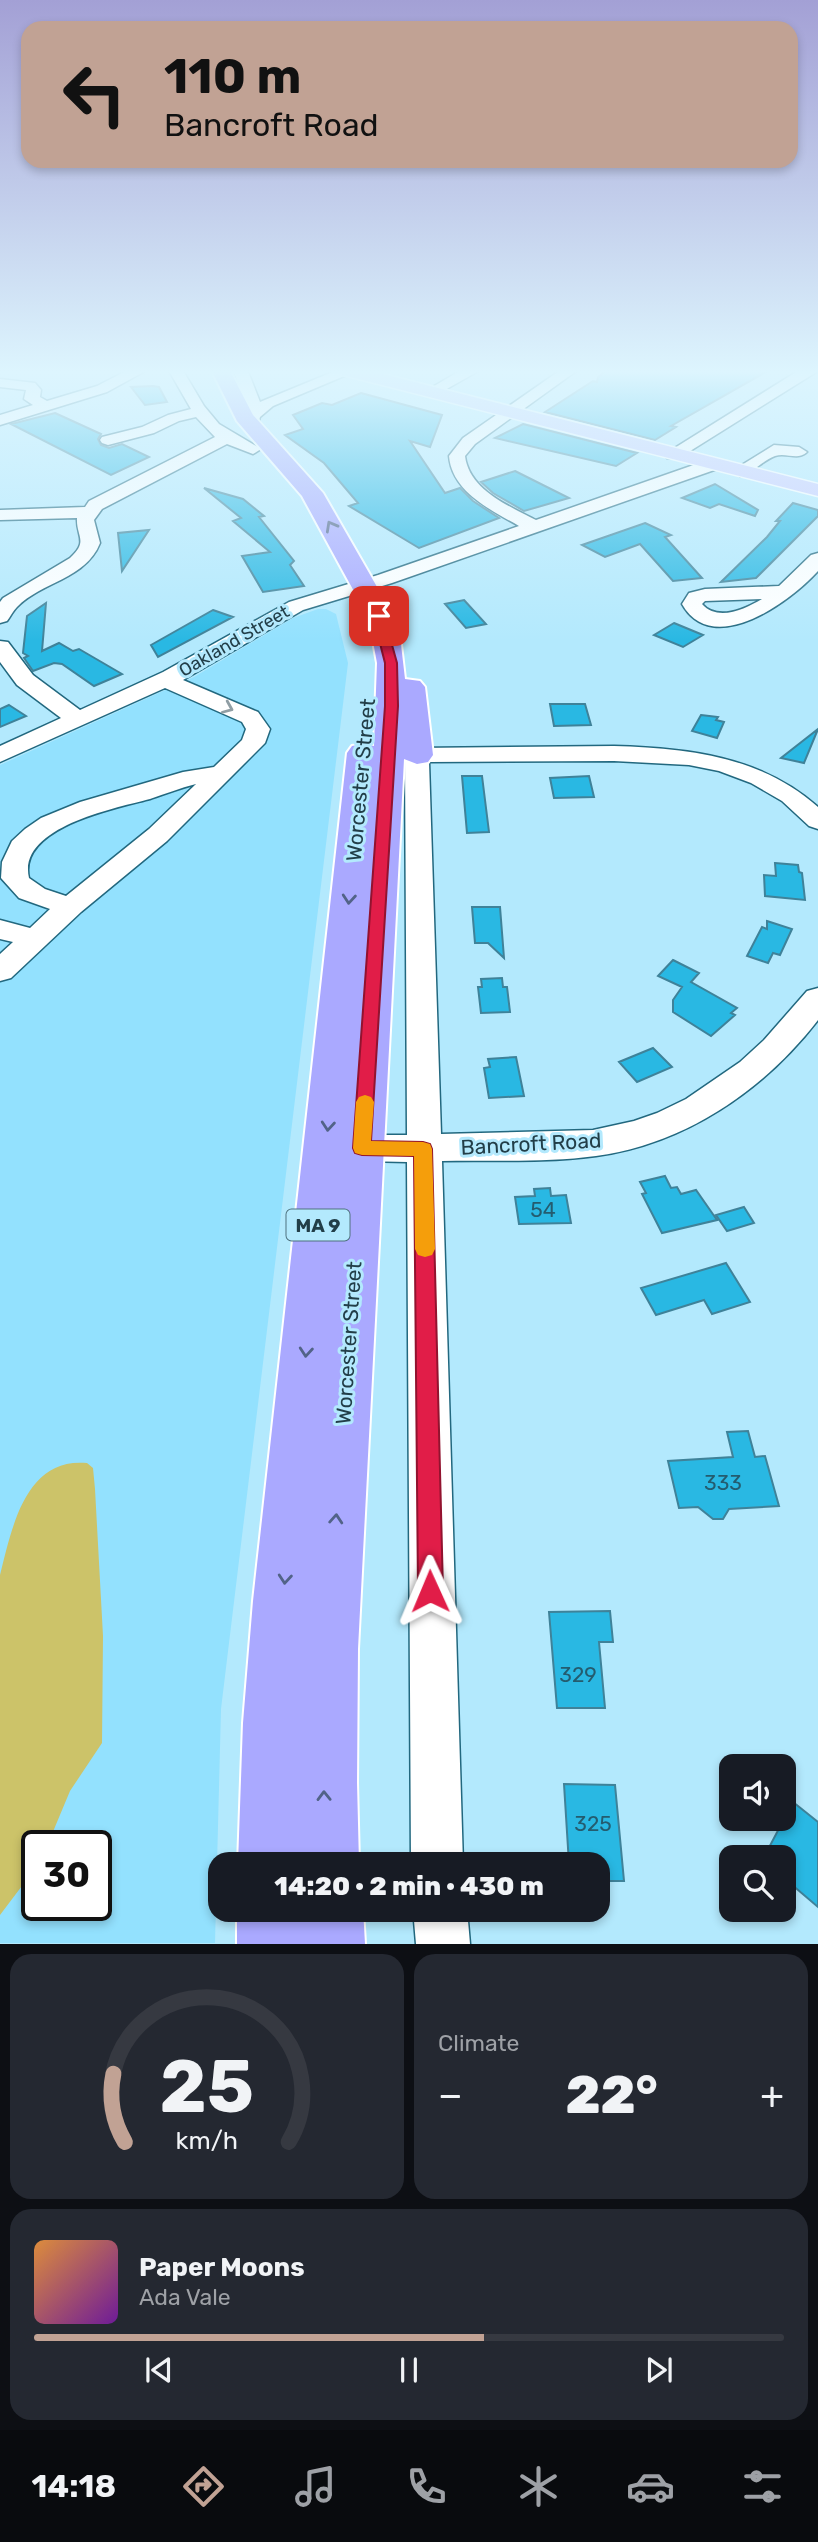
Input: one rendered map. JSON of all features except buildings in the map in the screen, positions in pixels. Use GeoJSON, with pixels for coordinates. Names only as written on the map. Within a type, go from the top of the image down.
{"type":"FeatureCollection","features":[{"type":"Feature","properties":{"kind":"highway","name":"Worcester Street"},"geometry":{"type":"LineString","coordinates":[[271,460],[362,594],[389,649],[391,713],[328,1649],[325,1852]]}},
{"type":"Feature","properties":{"kind":"highway","name":"Worcester Street"},"geometry":{"type":"LineString","coordinates":[[272,1852],[275,1723],[283,1601],[369,690],[362,594]]}},
{"type":"Feature","properties":{"kind":"highway"},"geometry":{"type":"LineString","coordinates":[[362,594],[395,643],[405,670],[414,710],[418,755]]}},
{"type":"Feature","properties":{"kind":"highway"},"geometry":{"type":"LineString","coordinates":[[272,1922],[272,1944]]}},
{"type":"Feature","properties":{"kind":"highway"},"geometry":{"type":"LineString","coordinates":[[329,1922],[330,1944]]}},
{"type":"Feature","properties":{"kind":"main road"},"geometry":{"type":"LineString","coordinates":[[696,460],[818,490]]}},
{"type":"Feature","properties":{"kind":"street"},"geometry":{"type":"LineString","coordinates":[[0,617],[10,602],[83,557],[91,546],[85,523],[89,512],[110,496],[182,460]]}},
{"type":"Feature","properties":{"kind":"street"},"geometry":{"type":"LineString","coordinates":[[457,460],[463,477],[473,487],[535,527]]}},
{"type":"Feature","properties":{"kind":"street"},"geometry":{"type":"LineString","coordinates":[[740,471],[758,460]]}},
{"type":"Feature","properties":{"kind":"street","name":"Oakland Street"},"geometry":{"type":"LineString","coordinates":[[0,755],[165,680],[284,612],[362,594],[535,527],[714,464]]}},
{"type":"Feature","properties":{"kind":"street"},"geometry":{"type":"LineString","coordinates":[[0,515],[89,512]]}},
{"type":"Feature","properties":{"kind":"street"},"geometry":{"type":"LineString","coordinates":[[785,592],[818,559]]}},
{"type":"Feature","properties":{"kind":"street"},"geometry":{"type":"LineString","coordinates":[[0,648],[25,680],[77,719]]}},
{"type":"Feature","properties":{"kind":"street"},"geometry":{"type":"LineString","coordinates":[[0,971],[71,906],[158,835],[253,743],[257,725],[250,717],[165,680]]}},
{"type":"Feature","properties":{"kind":"street"},"geometry":{"type":"LineString","coordinates":[[437,1852],[418,755],[668,755],[726,767],[807,797],[818,821]]}},
{"type":"Feature","properties":{"kind":"street"},"geometry":{"type":"LineString","coordinates":[[71,906],[36,895],[17,882],[9,853],[41,830],[74,813],[197,777],[221,775]]}},
{"type":"Feature","properties":{"kind":"street"},"geometry":{"type":"LineString","coordinates":[[0,929],[36,939]]}},
{"type":"Feature","properties":{"kind":"street","name":"Bancroft Road"},"geometry":{"type":"LineString","coordinates":[[362,1148],[423,1149],[582,1144],[609,1140],[659,1125],[700,1107],[741,1079],[795,1028],[818,999]]}},
{"type":"Feature","properties":{"kind":"street"},"geometry":{"type":"LineString","coordinates":[[441,1922],[443,1944]]}},
{"type":"Feature","properties":{"kind":"shaded area"},"geometry":{"type":"Polygon","coordinates":[[[318,609],[326,609],[336,614],[348,663],[221,1709],[217,1852],[208,1852],[208,1922],[216,1922],[215,1943],[0,1943],[0,765],[194,677],[293,618],[318,609]]]}},
{"type":"Feature","properties":{"kind":"shaded area"},"geometry":{"type":"Polygon","coordinates":[[[87,1463],[93,1468],[103,1636],[102,1743],[70,1791],[54,1830],[21,1830],[21,1887],[0,1915],[0,1575],[16,1517],[25,1499],[35,1483],[49,1471],[66,1464],[87,1463]]]}},
{"type":"Feature","properties":{"kind":"slow traffic"},"geometry":{"type":"LineString","coordinates":[[365,1102],[362,1148],[423,1149],[425,1249]]}},
{"type":"Feature","properties":{"kind":"route"},"geometry":{"type":"LineString","coordinates":[[379,616],[386,636],[392,677],[362,1148],[423,1149],[430,1591]]}}]}
